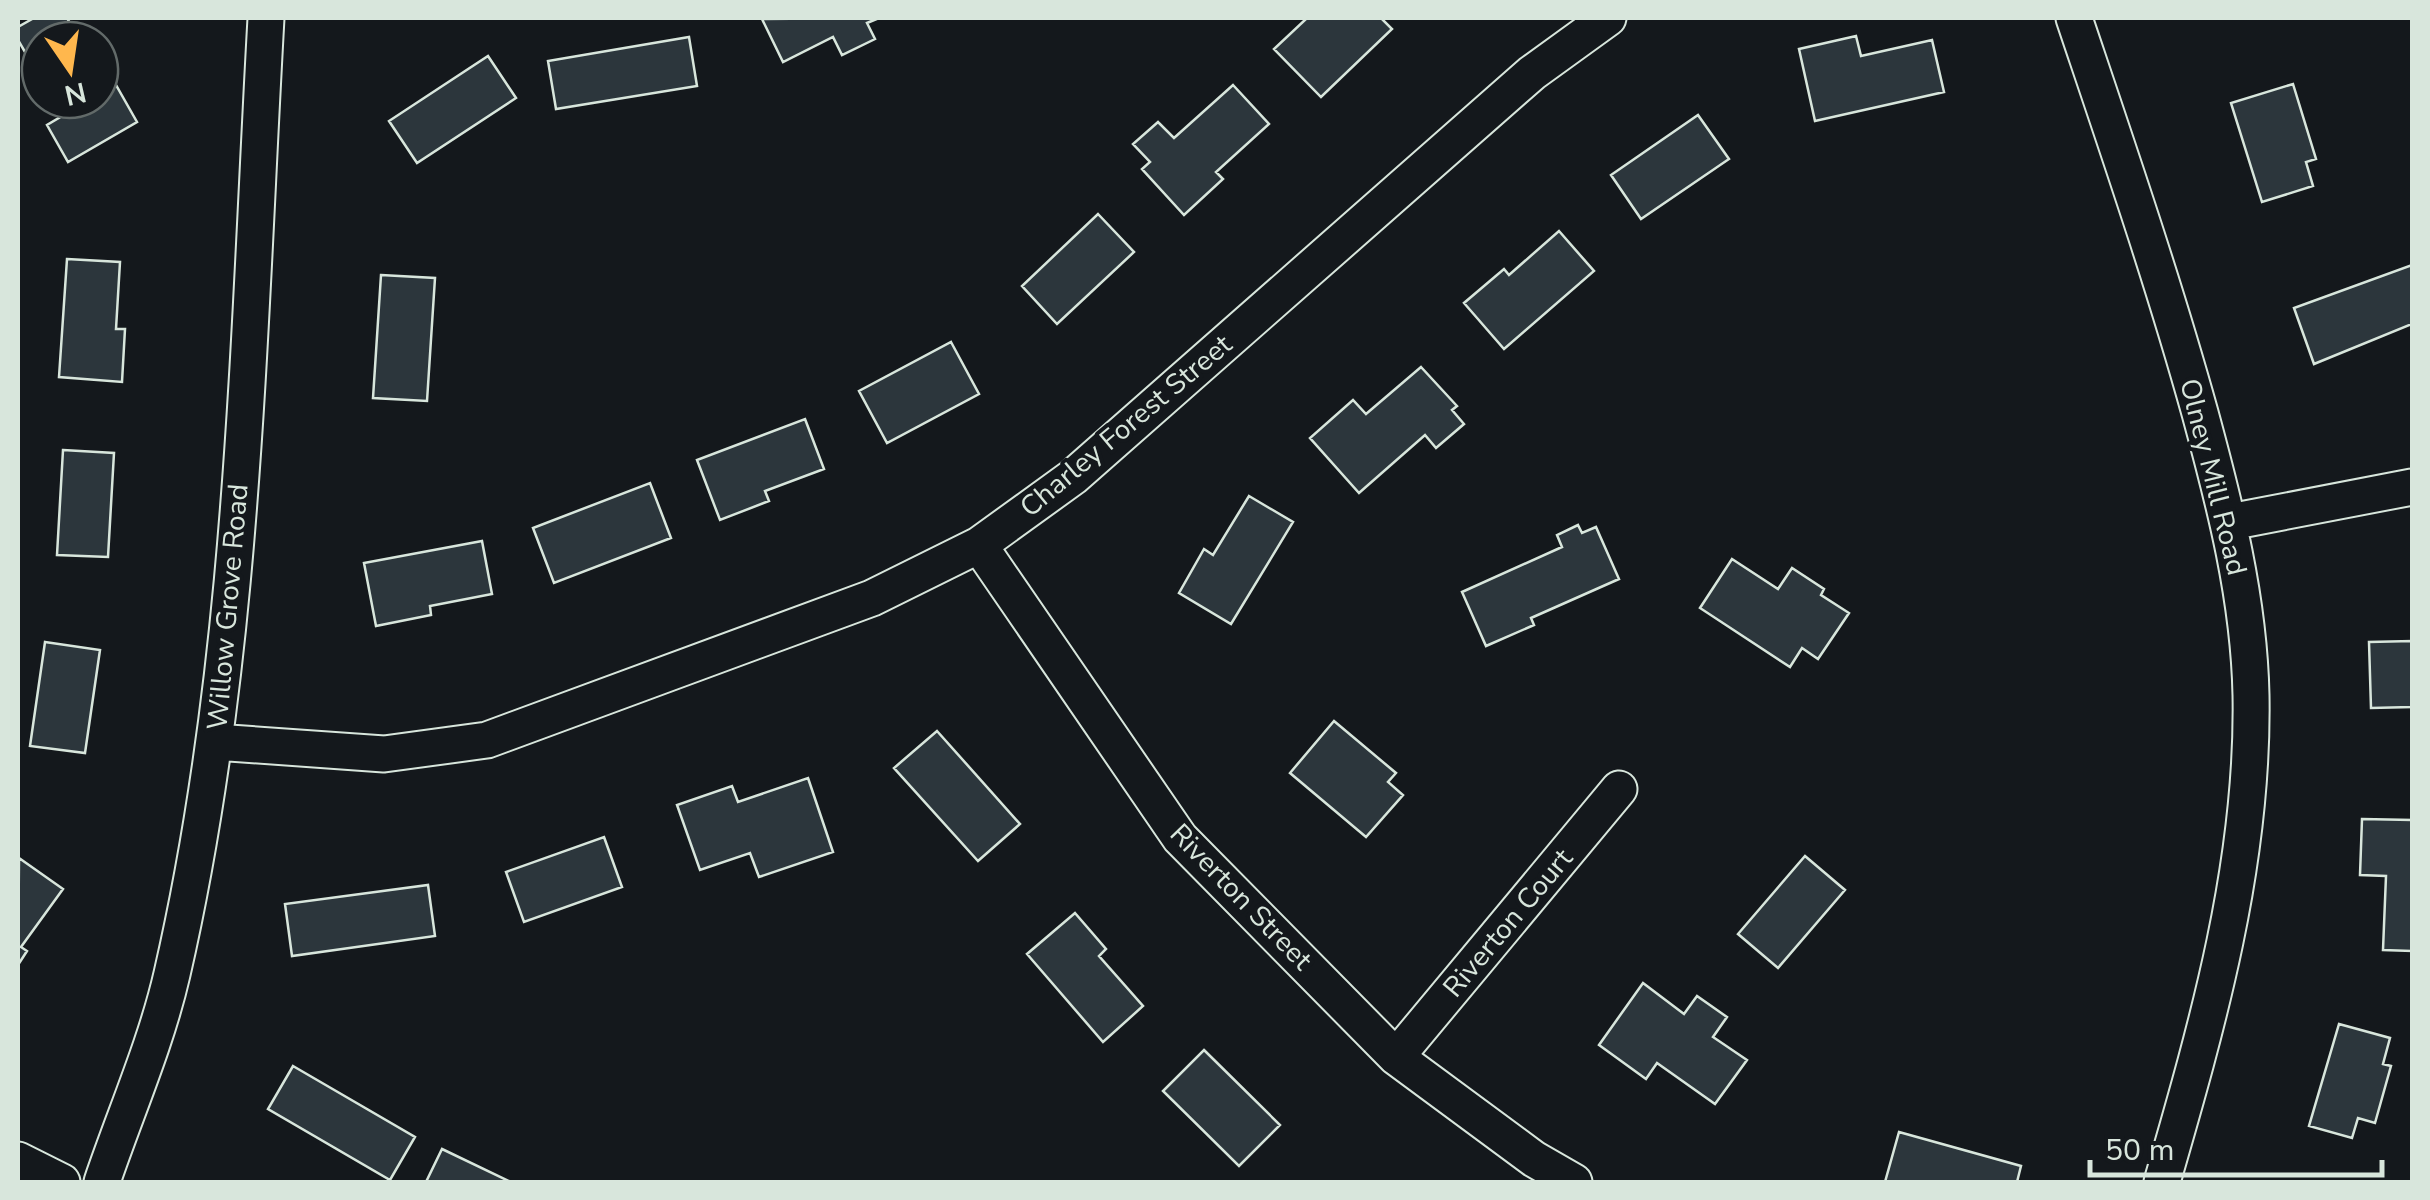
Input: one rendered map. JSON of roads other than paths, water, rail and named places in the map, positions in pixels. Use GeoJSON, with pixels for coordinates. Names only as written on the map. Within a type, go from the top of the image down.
{"type":"FeatureCollection","features":[{"type":"Feature","properties":{"kind":"street","name":"Willow Grove Road"},"geometry":{"type":"LineString","coordinates":[[102,1182],[171,977],[216,742],[239,503],[266,18]]}},
{"type":"Feature","properties":{"kind":"street","name":"Charley Forest Street"},"geometry":{"type":"LineString","coordinates":[[216,742],[384,754],[487,740],[872,598],[978,545],[1073,478],[1532,73],[1608,18]]}},
{"type":"Feature","properties":{"kind":"street","name":"Olney Mill Road"},"geometry":{"type":"LineString","coordinates":[[2074,18],[2168,298],[2230,522],[2251,695],[2240,882],[2208,1021],[2162,1182]]}},
{"type":"Feature","properties":{"kind":"street"},"geometry":{"type":"LineString","coordinates":[[2230,522],[2412,487]]}},
{"type":"Feature","properties":{"kind":"street","name":"Riverton Street"},"geometry":{"type":"LineString","coordinates":[[978,545],[1180,838],[1396,1057],[1534,1159],[1574,1182]]}},
{"type":"Feature","properties":{"kind":"street","name":"Riverton Court"},"geometry":{"type":"LineString","coordinates":[[1396,1057],[1620,789]]}},
{"type":"Feature","properties":{"kind":"street"},"geometry":{"type":"LineString","coordinates":[[18,1160],[62,1182]]}}]}
